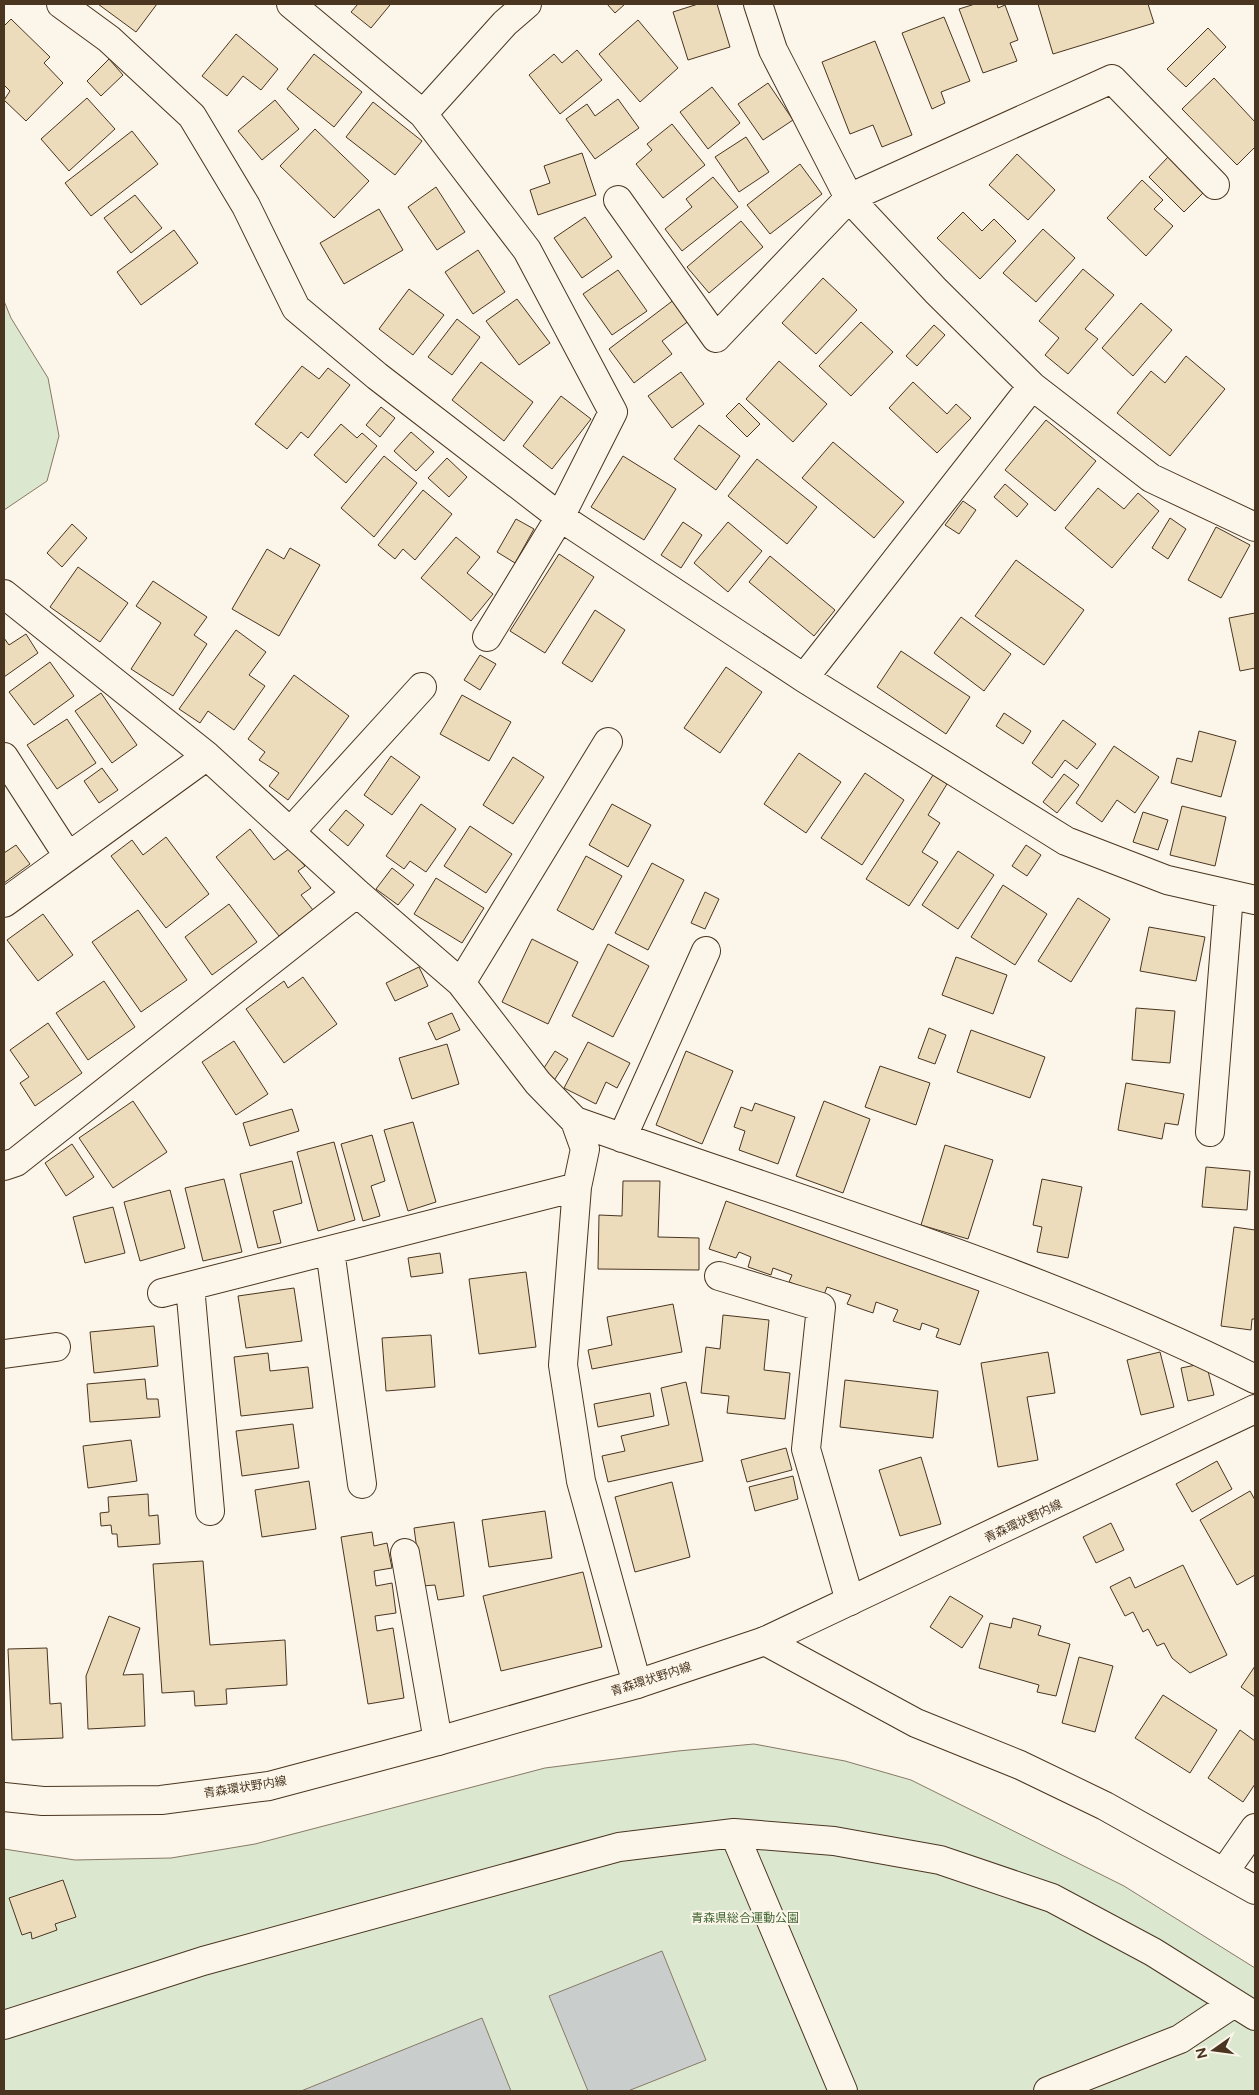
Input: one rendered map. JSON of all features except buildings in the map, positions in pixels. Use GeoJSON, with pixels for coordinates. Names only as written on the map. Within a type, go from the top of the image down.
{"type":"FeatureCollection","features":[{"type":"Feature","properties":{"kind":"street"},"geometry":{"type":"LineString","coordinates":[[62,4],[109,40],[192,116],[246,206],[296,308],[377,376],[560,517],[804,678],[1066,840],[1166,880],[1242,897],[1210,1132]]}},
{"type":"Feature","properties":{"kind":"street"},"geometry":{"type":"LineString","coordinates":[[291,4],[423,114],[527,250],[613,412],[560,517],[487,637]]}},
{"type":"Feature","properties":{"kind":"street"},"geometry":{"type":"LineString","coordinates":[[423,114],[505,23],[527,4]]}},
{"type":"Feature","properties":{"kind":"street"},"geometry":{"type":"LineString","coordinates":[[758,4],[774,50],[849,198],[936,291],[1032,386],[1151,478],[1255,527]]}},
{"type":"Feature","properties":{"kind":"street"},"geometry":{"type":"LineString","coordinates":[[618,200],[716,338],[849,198],[1112,79],[1215,185]]}},
{"type":"Feature","properties":{"kind":"street"},"geometry":{"type":"LineString","coordinates":[[804,678],[1032,386]]}},
{"type":"Feature","properties":{"kind":"street"},"geometry":{"type":"LineString","coordinates":[[4,594],[207,756],[291,830],[357,893],[460,983],[538,1083],[575,1121],[585,1149],[577,1187],[563,1365],[581,1481],[637,1684]]}},
{"type":"Feature","properties":{"kind":"street"},"geometry":{"type":"LineString","coordinates":[[291,830],[422,686]]}},
{"type":"Feature","properties":{"kind":"street"},"geometry":{"type":"LineString","coordinates":[[460,983],[608,742]]}},
{"type":"Feature","properties":{"kind":"street"},"geometry":{"type":"LineString","coordinates":[[4,903],[207,756]]}},
{"type":"Feature","properties":{"kind":"street"},"geometry":{"type":"LineString","coordinates":[[4,757],[68,856]]}},
{"type":"Feature","properties":{"kind":"street"},"geometry":{"type":"LineString","coordinates":[[4,1166],[16,1162],[357,893]]}},
{"type":"Feature","properties":{"kind":"street"},"geometry":{"type":"LineString","coordinates":[[622,1138],[706,951]]}},
{"type":"Feature","properties":{"kind":"street"},"geometry":{"type":"LineString","coordinates":[[575,1121],[999,1268],[1182,1342],[1255,1379]]}},
{"type":"Feature","properties":{"kind":"street"},"geometry":{"type":"LineString","coordinates":[[162,1293],[577,1187]]}},
{"type":"Feature","properties":{"kind":"street"},"geometry":{"type":"LineString","coordinates":[[330,1250],[362,1484]]}},
{"type":"Feature","properties":{"kind":"street"},"geometry":{"type":"LineString","coordinates":[[719,1276],[821,1306],[806,1450],[850,1601]]}},
{"type":"Feature","properties":{"kind":"street"},"geometry":{"type":"LineString","coordinates":[[190,1286],[210,1511]]}},
{"type":"Feature","properties":{"kind":"street"},"geometry":{"type":"LineString","coordinates":[[4,1354],[56,1347]]}},
{"type":"Feature","properties":{"kind":"street","name":"青森環状野内線"},"geometry":{"type":"LineString","coordinates":[[4,1797],[43,1801],[161,1800],[269,1786],[438,1741],[637,1684],[765,1641],[1255,1409]]}},
{"type":"Feature","properties":{"kind":"street"},"geometry":{"type":"LineString","coordinates":[[405,1553],[438,1741]]}},
{"type":"Feature","properties":{"kind":"street"},"geometry":{"type":"LineString","coordinates":[[765,1641],[916,1723],[1020,1765],[1105,1806],[1225,1871],[1255,1890]]}},
{"type":"Feature","properties":{"kind":"street"},"geometry":{"type":"LineString","coordinates":[[1225,1871],[1255,1828]]}},
{"type":"Feature","properties":{"kind":"street"},"geometry":{"type":"LineString","coordinates":[[734,1833],[843,2091]]}},
{"type":"Feature","properties":{"kind":"street"},"geometry":{"type":"LineString","coordinates":[[4,2025],[203,1961],[619,1848],[734,1833],[834,1841],[940,1860],[1052,1898],[1153,1952],[1244,2009]]}},
{"type":"Feature","properties":{"kind":"street"},"geometry":{"type":"LineString","coordinates":[[1048,2091],[1180,2039],[1244,2009]]}},
{"type":"Feature","properties":{"kind":"green space"},"geometry":{"type":"Polygon","coordinates":[[[4,301],[11,318],[48,378],[59,436],[47,481],[4,510],[4,301]]]}},
{"type":"Feature","properties":{"kind":"green space","name":"青森県総合運動公園"},"geometry":{"type":"Polygon","coordinates":[[[754,1744],[845,1761],[911,1780],[1124,1886],[1255,1968],[1255,2091],[4,2091],[4,1849],[75,1860],[171,1858],[255,1844],[545,1768],[678,1751],[754,1744]]]}},
{"type":"Feature","properties":{"kind":"shaded area"},"geometry":{"type":"Polygon","coordinates":[[[662,1951],[706,2060],[628,2091],[588,2091],[549,1996],[662,1951]]]}},
{"type":"Feature","properties":{"kind":"shaded area"},"geometry":{"type":"Polygon","coordinates":[[[482,2018],[511,2091],[301,2091],[482,2018]]]}}]}
